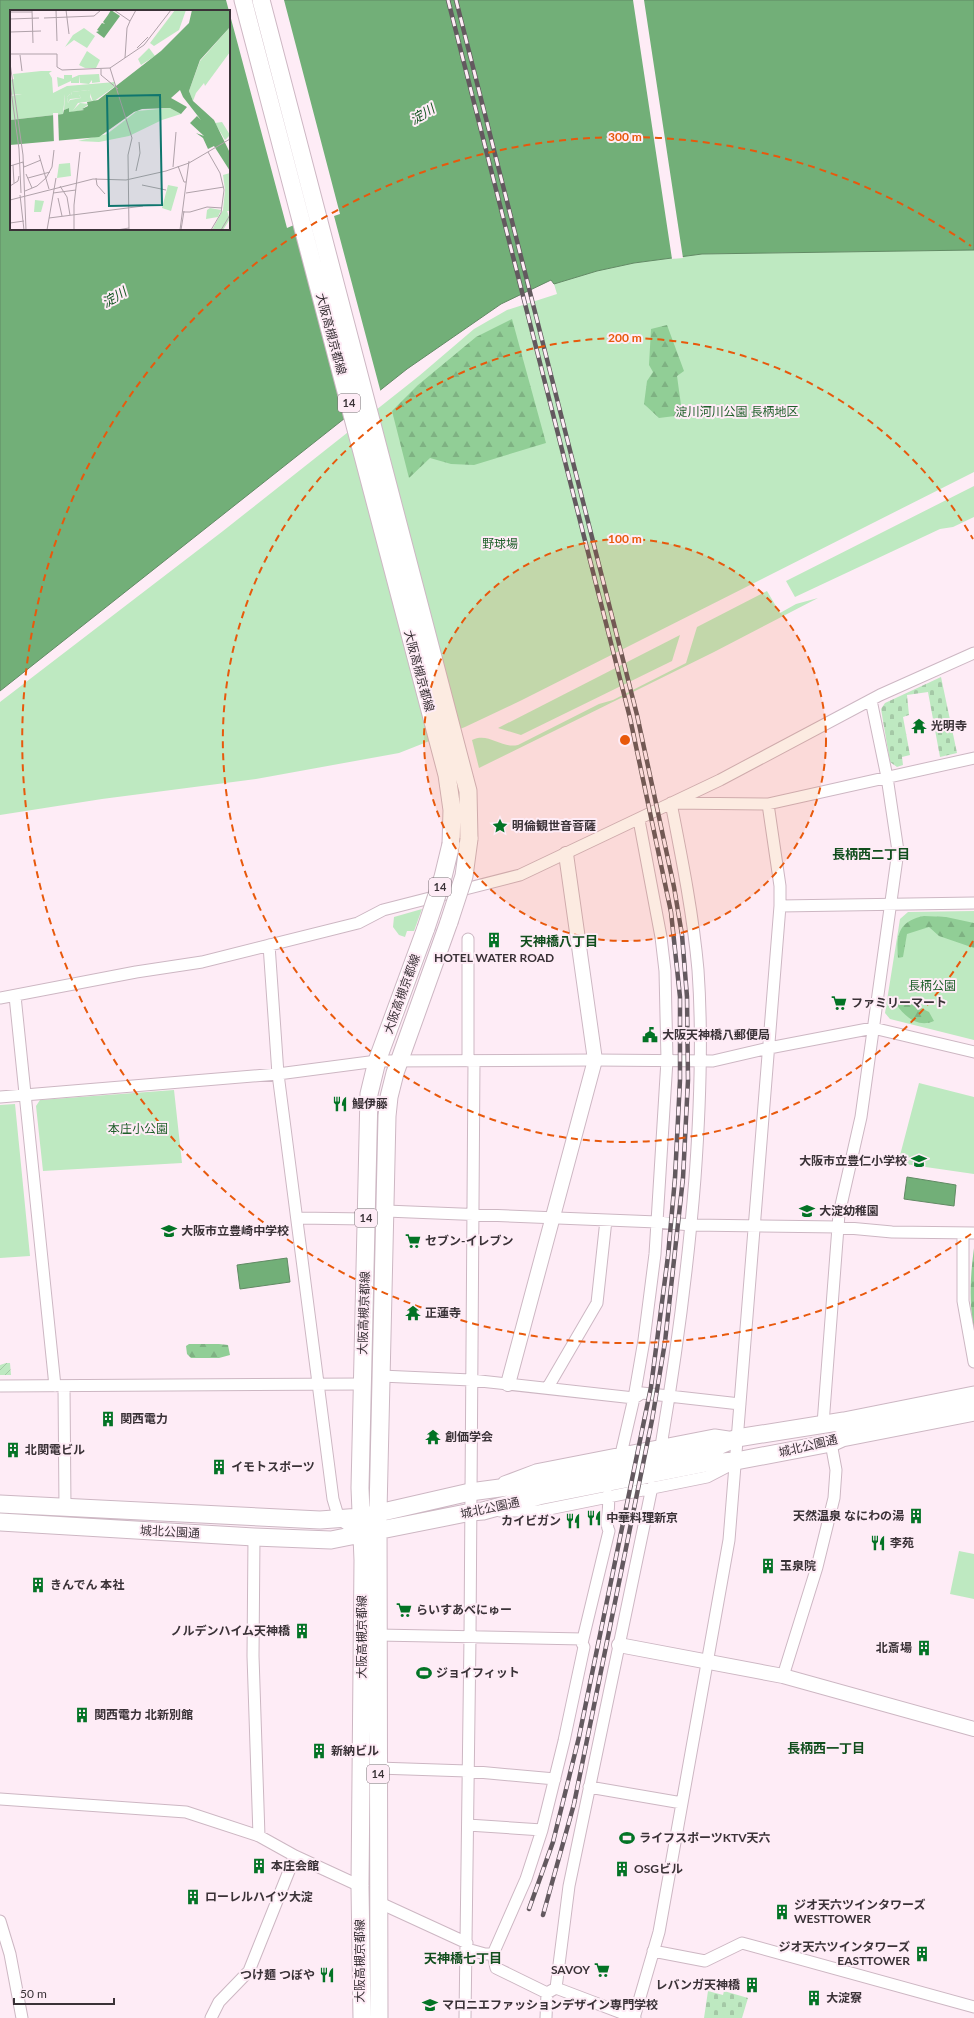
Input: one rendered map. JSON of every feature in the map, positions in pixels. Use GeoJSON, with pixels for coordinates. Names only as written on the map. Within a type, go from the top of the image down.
{"type":"FeatureCollection","features":[{"type":"Feature","properties":{"kind":"main road","name":"大阪高槻京都線"},"geometry":{"type":"LineString","coordinates":[[243,0],[446,775],[451,806],[451,844],[443,878],[378,1061],[369,1094],[362,1384],[360,1886],[360,2008],[362,2018]]}},
{"type":"Feature","properties":{"kind":"main road","name":"大阪高槻京都線"},"geometry":{"type":"LineString","coordinates":[[261,0],[469,799],[469,839],[464,876],[399,1060],[391,1087],[387,1116],[378,1512],[378,1768],[380,1903],[379,2018]]}},
{"type":"Feature","properties":{"kind":"main road","name":"城北公園通"},"geometry":{"type":"LineString","coordinates":[[0,1504],[320,1520],[361,1517],[477,1491],[537,1483],[716,1447],[737,1438],[823,1424],[974,1395]]}},
{"type":"Feature","properties":{"kind":"main road","name":"城北公園通"},"geometry":{"type":"LineString","coordinates":[[0,1522],[331,1540],[477,1512],[539,1496],[706,1463],[736,1461],[831,1443],[842,1438],[974,1412]]}},
{"type":"Feature","properties":{"kind":"street"},"geometry":{"type":"LineString","coordinates":[[0,998],[136,972],[202,962],[358,923],[383,910],[520,875],[639,820],[720,780],[870,700],[974,653]]}},
{"type":"Feature","properties":{"kind":"street"},"geometry":{"type":"LineString","coordinates":[[823,1424],[839,1214],[861,1117],[898,851],[887,777],[870,700]]}},
{"type":"Feature","properties":{"kind":"street"},"geometry":{"type":"LineString","coordinates":[[671,803],[768,804],[974,758]]}},
{"type":"Feature","properties":{"kind":"street"},"geometry":{"type":"LineString","coordinates":[[660,1446],[670,1397],[691,1225],[697,1061],[698,969],[686,883],[671,803]]}},
{"type":"Feature","properties":{"kind":"street"},"geometry":{"type":"LineString","coordinates":[[608,1496],[610,1505],[607,1526],[609,1531],[582,1643],[584,1647],[555,1779],[542,1830],[526,1879],[493,1954],[496,1968],[551,1990],[635,2018],[659,1932],[706,1660],[729,1540],[753,1225],[780,906],[780,886],[768,804]]}},
{"type":"Feature","properties":{"kind":"street"},"geometry":{"type":"LineString","coordinates":[[621,1454],[634,1398],[644,1340],[657,1222],[671,1060],[665,971],[661,937],[639,820]]}},
{"type":"Feature","properties":{"kind":"street"},"geometry":{"type":"LineString","coordinates":[[508,1384],[551,1217],[594,1060],[566,854]]}},
{"type":"Feature","properties":{"kind":"street"},"geometry":{"type":"LineString","coordinates":[[780,906],[974,903]]}},
{"type":"Feature","properties":{"kind":"street"},"geometry":{"type":"LineString","coordinates":[[465,2018],[468,1825],[467,1771],[470,1637],[477,1512],[471,1380],[471,1061],[468,939]]}},
{"type":"Feature","properties":{"kind":"street"},"geometry":{"type":"LineString","coordinates":[[269,945],[278,1074],[298,1218],[333,1499],[340,1519],[362,1534]]}},
{"type":"Feature","properties":{"kind":"street"},"geometry":{"type":"LineString","coordinates":[[15,996],[59,1386],[65,1508]]}},
{"type":"Feature","properties":{"kind":"street"},"geometry":{"type":"LineString","coordinates":[[0,1097],[278,1074],[378,1061],[712,1061],[769,1048],[873,1028],[974,1052]]}},
{"type":"Feature","properties":{"kind":"street"},"geometry":{"type":"LineString","coordinates":[[386,1211],[551,1217],[691,1225],[838,1227],[892,1232],[969,1233],[963,1301],[974,1362]]}},
{"type":"Feature","properties":{"kind":"street"},"geometry":{"type":"LineString","coordinates":[[298,1218],[366,1220]]}},
{"type":"Feature","properties":{"kind":"street"},"geometry":{"type":"LineString","coordinates":[[548,1387],[597,1303],[606,1220]]}},
{"type":"Feature","properties":{"kind":"street"},"geometry":{"type":"LineString","coordinates":[[381,1376],[471,1380],[548,1387],[634,1398],[642,1393],[740,1404]]}},
{"type":"Feature","properties":{"kind":"street"},"geometry":{"type":"LineString","coordinates":[[0,1386],[362,1384]]}},
{"type":"Feature","properties":{"kind":"street"},"geometry":{"type":"LineString","coordinates":[[477,1491],[536,1470],[715,1435],[737,1438]]}},
{"type":"Feature","properties":{"kind":"street"},"geometry":{"type":"LineString","coordinates":[[783,1676],[817,1567],[834,1498],[836,1470],[831,1443]]}},
{"type":"Feature","properties":{"kind":"street"},"geometry":{"type":"LineString","coordinates":[[477,1512],[539,1510],[707,1477],[736,1461]]}},
{"type":"Feature","properties":{"kind":"street"},"geometry":{"type":"LineString","coordinates":[[546,2018],[569,1886],[652,1487]]}},
{"type":"Feature","properties":{"kind":"street"},"geometry":{"type":"LineString","coordinates":[[254,1537],[253,1656],[259,1836]]}},
{"type":"Feature","properties":{"kind":"street"},"geometry":{"type":"LineString","coordinates":[[378,1635],[583,1639]]}},
{"type":"Feature","properties":{"kind":"street"},"geometry":{"type":"LineString","coordinates":[[619,1645],[706,1660],[783,1676],[974,1729]]}},
{"type":"Feature","properties":{"kind":"street"},"geometry":{"type":"LineString","coordinates":[[378,1768],[467,1771],[555,1779]]}},
{"type":"Feature","properties":{"kind":"street"},"geometry":{"type":"LineString","coordinates":[[589,1786],[682,1803]]}},
{"type":"Feature","properties":{"kind":"street"},"geometry":{"type":"LineString","coordinates":[[0,1799],[186,1812],[259,1836],[295,1856],[360,1886]]}},
{"type":"Feature","properties":{"kind":"street"},"geometry":{"type":"LineString","coordinates":[[468,1825],[542,1830]]}},
{"type":"Feature","properties":{"kind":"street"},"geometry":{"type":"LineString","coordinates":[[212,2018],[219,2002],[249,1971],[295,1856]]}},
{"type":"Feature","properties":{"kind":"street"},"geometry":{"type":"LineString","coordinates":[[380,1903],[467,1946],[485,1954],[493,1954]]}},
{"type":"Feature","properties":{"kind":"street"},"geometry":{"type":"LineString","coordinates":[[0,1921],[10,1954],[22,2018]]}},
{"type":"Feature","properties":{"kind":"street"},"geometry":{"type":"LineString","coordinates":[[653,1951],[705,1961],[742,1943],[974,2007]]}},
{"type":"Feature","properties":{"kind":"green space"},"geometry":{"type":"Polygon","coordinates":[[[974,250],[974,472],[522,700],[465,727],[399,753],[256,779],[102,799],[0,815],[0,702],[223,531],[419,376],[474,329],[507,310],[557,294],[554,284],[597,271],[634,263],[702,254],[974,250]]]}},
{"type":"Feature","properties":{"kind":"green space"},"geometry":{"type":"Polygon","coordinates":[[[512,319],[546,443],[474,465],[451,464],[430,458],[409,478],[392,411],[418,385],[476,337],[512,319]]]}},
{"type":"Feature","properties":{"kind":"green space"},"geometry":{"type":"Polygon","coordinates":[[[667,325],[684,371],[677,376],[681,405],[675,416],[659,418],[644,404],[647,381],[653,372],[649,365],[651,329],[667,325]]]}},
{"type":"Feature","properties":{"kind":"green space"},"geometry":{"type":"Polygon","coordinates":[[[974,486],[974,517],[953,527],[940,529],[795,597],[786,581],[974,486]]]}},
{"type":"Feature","properties":{"kind":"green space"},"geometry":{"type":"Polygon","coordinates":[[[767,591],[780,613],[796,604],[818,598],[714,652],[479,768],[472,740],[484,738],[506,745],[518,745],[599,704],[613,700],[686,663],[697,627],[767,591]]]}},
{"type":"Feature","properties":{"kind":"green space"},"geometry":{"type":"Polygon","coordinates":[[[680,635],[672,661],[521,735],[498,728],[680,635]]]}},
{"type":"Feature","properties":{"kind":"green space"},"geometry":{"type":"Polygon","coordinates":[[[941,677],[957,753],[940,757],[928,692],[907,695],[909,715],[903,717],[910,755],[902,757],[903,765],[897,767],[890,762],[881,709],[885,703],[941,677]]]}},
{"type":"Feature","properties":{"kind":"green space"},"geometry":{"type":"Polygon","coordinates":[[[422,909],[414,931],[407,931],[405,937],[399,935],[393,927],[394,917],[422,909]]]}},
{"type":"Feature","properties":{"kind":"green space","name":"長柄公園"},"geometry":{"type":"Polygon","coordinates":[[[974,911],[974,1040],[890,1019],[885,1013],[900,919],[908,912],[974,911]]]}},
{"type":"Feature","properties":{"kind":"green space"},"geometry":{"type":"Polygon","coordinates":[[[924,916],[946,917],[974,923],[974,948],[939,936],[929,927],[907,934],[903,957],[898,958],[899,935],[904,925],[909,921],[924,916]]]}},
{"type":"Feature","properties":{"kind":"green space"},"geometry":{"type":"Polygon","coordinates":[[[903,999],[929,1012],[934,1021],[923,1023],[912,1020],[903,1013],[896,1004],[903,999]]]}},
{"type":"Feature","properties":{"kind":"green space"},"geometry":{"type":"Polygon","coordinates":[[[919,1083],[974,1097],[974,1174],[898,1163],[919,1083]]]}},
{"type":"Feature","properties":{"kind":"green space","name":"本庄小公園"},"geometry":{"type":"Polygon","coordinates":[[[174,1090],[182,1163],[43,1171],[36,1106],[40,1100],[174,1090]]]}},
{"type":"Feature","properties":{"kind":"green space"},"geometry":{"type":"Polygon","coordinates":[[[15,1104],[30,1256],[0,1258],[0,1105],[15,1104]]]}},
{"type":"Feature","properties":{"kind":"green space"},"geometry":{"type":"Polygon","coordinates":[[[974,1248],[974,1332],[971,1311],[971,1290],[974,1248]]]}},
{"type":"Feature","properties":{"kind":"green space"},"geometry":{"type":"Polygon","coordinates":[[[189,1344],[228,1345],[230,1355],[219,1358],[191,1358],[187,1354],[186,1346],[189,1344]]]}},
{"type":"Feature","properties":{"kind":"green space"},"geometry":{"type":"Polygon","coordinates":[[[10,1363],[11,1375],[0,1375],[0,1365],[10,1363]]]}},
{"type":"Feature","properties":{"kind":"green space"},"geometry":{"type":"Polygon","coordinates":[[[959,1551],[974,1554],[974,1599],[950,1594],[959,1551]]]}},
{"type":"Feature","properties":{"kind":"green space"},"geometry":{"type":"Polygon","coordinates":[[[708,1991],[723,1995],[724,1991],[748,1998],[742,2018],[704,2018],[708,1991]]]}},
{"type":"Feature","properties":{"kind":"water","name":"淀川"},"geometry":{"type":"Polygon","coordinates":[[[0,0],[974,0],[974,250],[702,254],[634,263],[597,271],[554,284],[551,280],[501,304],[407,369],[0,691],[0,0]]]}},
{"type":"Feature","properties":{"kind":"water"},"geometry":{"type":"Polygon","coordinates":[[[907,1177],[956,1185],[954,1206],[904,1199],[907,1177]]]}},
{"type":"Feature","properties":{"kind":"water"},"geometry":{"type":"Polygon","coordinates":[[[287,1258],[290,1282],[240,1289],[237,1265],[287,1258]]]}},
{"type":"Feature","properties":{"kind":"pier"},"geometry":{"type":"Polygon","coordinates":[[[226,0],[284,0],[340,214],[334,216],[381,393],[345,420],[294,225],[287,228],[230,15],[230,10],[229,10],[226,0]]]}},
{"type":"Feature","properties":{"kind":"pier"},"geometry":{"type":"Polygon","coordinates":[[[633,0],[644,0],[683,258],[672,259],[633,0]]]}},
{"type":"Feature","properties":{"kind":"railway"},"geometry":{"type":"LineString","coordinates":[[448,0],[630,718],[671,912],[680,997],[680,1080],[675,1178],[668,1256],[651,1387],[579,1737],[553,1842],[529,1909]]}},
{"type":"Feature","properties":{"kind":"railway"},"geometry":{"type":"LineString","coordinates":[[456,0],[637,715],[674,887],[682,935],[687,997],[688,1080],[683,1178],[665,1342],[652,1420],[574,1804],[543,1915]]}},
{"type":"Feature","properties":{"kind":"place","name":"光明寺"},"geometry":{"type":"Point","coordinates":[919,726]}},
{"type":"Feature","properties":{"kind":"place","name":"明倫観世音菩薩"},"geometry":{"type":"Point","coordinates":[500,826]}},
{"type":"Feature","properties":{"kind":"place","name":"HOTEL WATER ROAD"},"geometry":{"type":"Point","coordinates":[494,940]}},
{"type":"Feature","properties":{"kind":"place","name":"ファミリーマート"},"geometry":{"type":"Point","coordinates":[839,1003]}},
{"type":"Feature","properties":{"kind":"place","name":"大阪天神橋八郵便局"},"geometry":{"type":"Point","coordinates":[650,1035]}},
{"type":"Feature","properties":{"kind":"place","name":"鰻伊藤"},"geometry":{"type":"Point","coordinates":[340,1104]}},
{"type":"Feature","properties":{"kind":"place","name":"大阪市立豊仁小学校"},"geometry":{"type":"Point","coordinates":[919,1161]}},
{"type":"Feature","properties":{"kind":"place","name":"大淀幼稚園"},"geometry":{"type":"Point","coordinates":[807,1211]}},
{"type":"Feature","properties":{"kind":"place","name":"大阪市立豊崎中学校"},"geometry":{"type":"Point","coordinates":[169,1231]}},
{"type":"Feature","properties":{"kind":"place","name":"セブン-イレブン"},"geometry":{"type":"Point","coordinates":[413,1241]}},
{"type":"Feature","properties":{"kind":"place","name":"正蓮寺"},"geometry":{"type":"Point","coordinates":[413,1313]}},
{"type":"Feature","properties":{"kind":"place","name":"関西電力"},"geometry":{"type":"Point","coordinates":[108,1419]}},
{"type":"Feature","properties":{"kind":"place","name":"創価学会"},"geometry":{"type":"Point","coordinates":[433,1437]}},
{"type":"Feature","properties":{"kind":"place","name":"北関電ビル"},"geometry":{"type":"Point","coordinates":[13,1450]}},
{"type":"Feature","properties":{"kind":"place","name":"イモトスポーツ"},"geometry":{"type":"Point","coordinates":[219,1467]}},
{"type":"Feature","properties":{"kind":"place","name":"天然温泉 なにわの湯"},"geometry":{"type":"Point","coordinates":[916,1516]}},
{"type":"Feature","properties":{"kind":"place","name":"中華料理新京"},"geometry":{"type":"Point","coordinates":[594,1518]}},
{"type":"Feature","properties":{"kind":"place","name":"カイビガン"},"geometry":{"type":"Point","coordinates":[573,1521]}},
{"type":"Feature","properties":{"kind":"place","name":"李苑"},"geometry":{"type":"Point","coordinates":[878,1543]}},
{"type":"Feature","properties":{"kind":"place","name":"玉泉院"},"geometry":{"type":"Point","coordinates":[768,1566]}},
{"type":"Feature","properties":{"kind":"place","name":"きんでん 本社"},"geometry":{"type":"Point","coordinates":[38,1585]}},
{"type":"Feature","properties":{"kind":"place","name":"らいすあべにゅー"},"geometry":{"type":"Point","coordinates":[404,1610]}},
{"type":"Feature","properties":{"kind":"place","name":"ノルデンハイム天神橋"},"geometry":{"type":"Point","coordinates":[302,1631]}},
{"type":"Feature","properties":{"kind":"place","name":"北斎場"},"geometry":{"type":"Point","coordinates":[924,1648]}},
{"type":"Feature","properties":{"kind":"place","name":"ジョイフィット"},"geometry":{"type":"Point","coordinates":[424,1673]}},
{"type":"Feature","properties":{"kind":"place","name":"関西電力 北新別館"},"geometry":{"type":"Point","coordinates":[82,1715]}},
{"type":"Feature","properties":{"kind":"place","name":"新納ビル"},"geometry":{"type":"Point","coordinates":[319,1751]}},
{"type":"Feature","properties":{"kind":"place","name":"ライフスポーツKTV天六"},"geometry":{"type":"Point","coordinates":[627,1838]}},
{"type":"Feature","properties":{"kind":"place","name":"本庄会館"},"geometry":{"type":"Point","coordinates":[259,1866]}},
{"type":"Feature","properties":{"kind":"place","name":"OSGビル"},"geometry":{"type":"Point","coordinates":[622,1869]}},
{"type":"Feature","properties":{"kind":"place","name":"ローレルハイツ大淀"},"geometry":{"type":"Point","coordinates":[193,1897]}},
{"type":"Feature","properties":{"kind":"place","name":"ジオ天六ツインタワーズ WESTTOWER"},"geometry":{"type":"Point","coordinates":[782,1912]}},
{"type":"Feature","properties":{"kind":"place","name":"ジオ天六ツインタワーズ EASTTOWER"},"geometry":{"type":"Point","coordinates":[922,1954]}},
{"type":"Feature","properties":{"kind":"place","name":"SAVOY"},"geometry":{"type":"Point","coordinates":[602,1970]}},
{"type":"Feature","properties":{"kind":"place","name":"つけ麺 つぼや"},"geometry":{"type":"Point","coordinates":[327,1975]}},
{"type":"Feature","properties":{"kind":"place","name":"レバンガ天神橋"},"geometry":{"type":"Point","coordinates":[752,1985]}},
{"type":"Feature","properties":{"kind":"place","name":"大淀寮"},"geometry":{"type":"Point","coordinates":[814,1998]}},
{"type":"Feature","properties":{"kind":"place","name":"マロニエファッションデザイン専門学校"},"geometry":{"type":"Point","coordinates":[430,2005]}},
{"type":"Feature","properties":{"kind":"district","name":"長柄西二丁目"},"geometry":{"type":"Point","coordinates":[871,854]}},
{"type":"Feature","properties":{"kind":"district","name":"天神橋八丁目"},"geometry":{"type":"Point","coordinates":[559,941]}},
{"type":"Feature","properties":{"kind":"district","name":"長柄西一丁目"},"geometry":{"type":"Point","coordinates":[826,1748]}},
{"type":"Feature","properties":{"kind":"district","name":"天神橋七丁目"},"geometry":{"type":"Point","coordinates":[463,1958]}},
{"type":"Feature","properties":{"kind":"park label","name":"淀川河川公園 長柄地区"},"geometry":{"type":"Point","coordinates":[737,412]}},
{"type":"Feature","properties":{"kind":"park label","name":"野球場"},"geometry":{"type":"Point","coordinates":[500,544]}}]}
